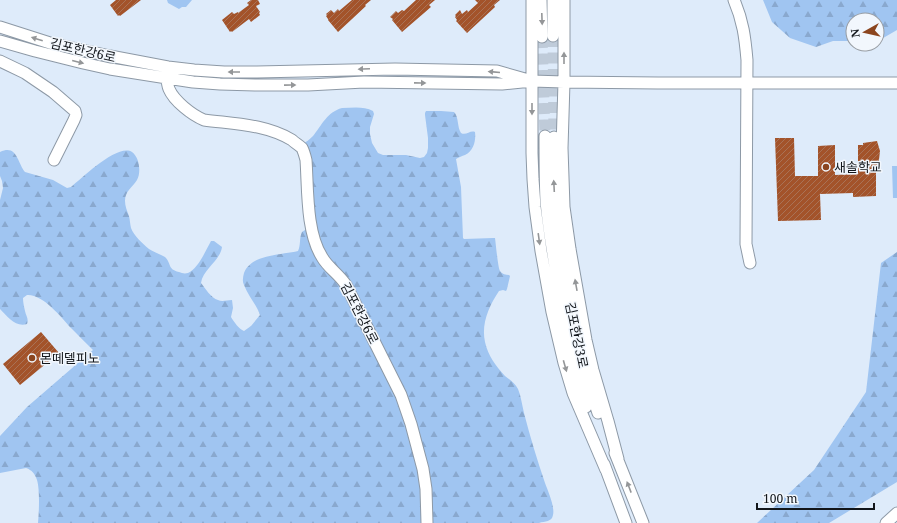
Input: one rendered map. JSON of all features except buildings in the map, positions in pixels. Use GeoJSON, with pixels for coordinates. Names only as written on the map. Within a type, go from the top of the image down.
{"type":"FeatureCollection","features":[{"type":"Feature","properties":{"kind":"street"},"geometry":{"type":"LineString","coordinates":[[532,0],[542,37],[546,41],[564,39]]}},
{"type":"Feature","properties":{"kind":"street"},"geometry":{"type":"LineString","coordinates":[[541,0],[542,37]]}},
{"type":"Feature","properties":{"kind":"street"},"geometry":{"type":"LineString","coordinates":[[552,0],[532,81],[533,179],[535,207],[552,312],[564,363],[573,393],[606,470]]}},
{"type":"Feature","properties":{"kind":"street"},"geometry":{"type":"LineString","coordinates":[[554,136],[564,82],[564,0]]}},
{"type":"Feature","properties":{"kind":"street"},"geometry":{"type":"LineString","coordinates":[[734,0],[739,11],[745,36],[747,60],[746,244],[750,263]]}},
{"type":"Feature","properties":{"kind":"street","name":"김포한강6로"},"geometry":{"type":"LineString","coordinates":[[0,28],[50,43],[110,56],[168,67],[194,70],[224,72],[395,69],[497,71],[532,81]]}},
{"type":"Feature","properties":{"kind":"street","name":"김포한강6로"},"geometry":{"type":"LineString","coordinates":[[0,41],[83,63],[167,78],[206,83],[255,85],[308,85],[364,82],[502,84],[532,81],[658,83],[897,83]]}},
{"type":"Feature","properties":{"kind":"street"},"geometry":{"type":"LineString","coordinates":[[0,61],[25,73],[53,92],[75,111],[76,115],[74,120],[54,160]]}},
{"type":"Feature","properties":{"kind":"street","name":"김포한강6로"},"geometry":{"type":"LineString","coordinates":[[168,67],[167,78],[169,89],[176,100],[199,118],[260,127],[292,140],[301,147],[306,160],[310,220],[315,243],[318,251],[325,261],[346,285],[401,395],[411,424],[423,469],[426,489],[427,523]]}},
{"type":"Feature","properties":{"kind":"street"},"geometry":{"type":"LineString","coordinates":[[532,132],[547,130],[554,136],[562,148],[564,207],[586,340],[618,459],[643,523]]}},
{"type":"Feature","properties":{"kind":"street","name":"김포한강3로"},"geometry":{"type":"LineString","coordinates":[[554,136],[544,168],[546,202],[561,303],[570,351],[581,391],[606,470],[626,523]]}},
{"type":"Feature","properties":{"kind":"street"},"geometry":{"type":"LineString","coordinates":[[886,523],[897,514]]}},
{"type":"Feature","properties":{"kind":"green space"},"geometry":{"type":"Polygon","coordinates":[[[167,0],[192,0],[186,7],[179,9],[168,3],[167,0]]]}},
{"type":"Feature","properties":{"kind":"green space"},"geometry":{"type":"Polygon","coordinates":[[[763,0],[897,0],[897,30],[885,37],[885,12],[845,12],[845,41],[833,41],[816,47],[790,38],[772,22],[763,0]]]}},
{"type":"Feature","properties":{"kind":"green space"},"geometry":{"type":"Polygon","coordinates":[[[342,108],[362,108],[373,111],[374,114],[370,127],[372,143],[378,153],[383,155],[424,157],[428,148],[425,115],[426,111],[454,112],[457,117],[461,133],[465,134],[475,132],[475,142],[470,151],[456,159],[461,187],[463,238],[495,238],[500,271],[505,275],[510,276],[506,291],[499,291],[489,309],[484,329],[485,342],[488,352],[496,365],[518,389],[534,448],[552,503],[553,512],[551,519],[539,523],[38,523],[39,495],[36,478],[32,471],[26,468],[0,473],[0,436],[27,407],[93,350],[57,312],[39,298],[27,295],[23,298],[24,308],[28,319],[27,324],[23,325],[15,323],[0,309],[0,200],[3,188],[0,176],[0,152],[10,150],[16,155],[25,172],[53,180],[67,188],[71,187],[100,163],[118,152],[132,152],[137,158],[139,174],[137,180],[126,195],[125,201],[131,228],[134,234],[149,249],[165,257],[171,268],[175,271],[183,273],[188,273],[195,268],[211,241],[214,241],[222,247],[218,257],[202,278],[201,283],[208,293],[215,299],[221,301],[232,300],[233,308],[231,317],[238,327],[244,331],[251,326],[260,315],[243,284],[244,273],[253,262],[260,259],[268,256],[298,251],[302,232],[314,224],[303,144],[313,136],[322,123],[332,113],[342,108]]]}},
{"type":"Feature","properties":{"kind":"green space"},"geometry":{"type":"Polygon","coordinates":[[[892,166],[897,166],[897,198],[893,198],[892,166]]]}},
{"type":"Feature","properties":{"kind":"green space"},"geometry":{"type":"Polygon","coordinates":[[[897,252],[897,482],[829,523],[757,523],[814,470],[866,392],[881,263],[897,252]]]}},
{"type":"Feature","properties":{"kind":"tunnel"},"geometry":{"type":"LineString","coordinates":[[553,36],[554,137]]}},
{"type":"Feature","properties":{"kind":"tunnel"},"geometry":{"type":"LineString","coordinates":[[542,37],[545,136]]}},
{"type":"Feature","properties":{"kind":"place","name":"새솔학교"},"geometry":{"type":"Point","coordinates":[826,167]}},
{"type":"Feature","properties":{"kind":"place","name":"몬떼델피노"},"geometry":{"type":"Point","coordinates":[32,358]}}]}
